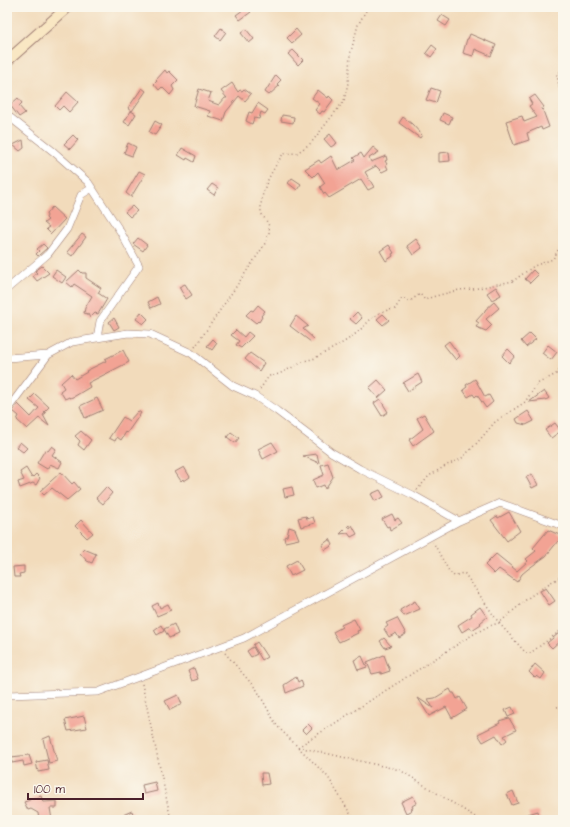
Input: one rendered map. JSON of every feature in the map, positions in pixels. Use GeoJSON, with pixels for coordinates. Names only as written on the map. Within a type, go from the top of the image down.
{"type":"FeatureCollection","features":[{"type":"Feature","properties":{"kind":"main road"},"geometry":{"type":"LineString","coordinates":[[7,61],[68,7]]}},
{"type":"Feature","properties":{"kind":"street"},"geometry":{"type":"LineString","coordinates":[[7,115],[54,152],[88,182],[120,231],[139,266],[100,321],[97,338]]}},
{"type":"Feature","properties":{"kind":"street"},"geometry":{"type":"LineString","coordinates":[[7,289],[48,254],[67,229],[81,196],[92,188]]}},
{"type":"Feature","properties":{"kind":"street"},"geometry":{"type":"LineString","coordinates":[[7,358],[48,355],[72,342],[128,333],[150,334],[191,354],[233,386],[255,396],[331,452],[360,469],[414,495],[459,521]]}},
{"type":"Feature","properties":{"kind":"street"},"geometry":{"type":"LineString","coordinates":[[7,410],[48,355]]}},
{"type":"Feature","properties":{"kind":"street"},"geometry":{"type":"LineString","coordinates":[[7,695],[98,692],[244,638],[459,521],[500,503],[563,526]]}},
{"type":"Feature","properties":{"kind":"path"},"geometry":{"type":"LineString","coordinates":[[191,354],[261,250],[269,234],[269,224],[261,213],[262,197],[270,173],[283,154],[297,153],[311,143],[344,101],[348,83],[350,54],[358,26],[368,7]]}},
{"type":"Feature","properties":{"kind":"path"},"geometry":{"type":"LineString","coordinates":[[563,69],[557,76],[563,99]]}},
{"type":"Feature","properties":{"kind":"path"},"geometry":{"type":"LineString","coordinates":[[255,396],[269,376],[279,374],[306,360],[313,359],[348,339],[370,319],[384,310],[395,309],[402,298],[410,301],[420,294],[425,300],[459,290],[473,289],[512,281],[534,266],[553,259],[560,247],[563,235]]}},
{"type":"Feature","properties":{"kind":"path"},"geometry":{"type":"LineString","coordinates":[[414,495],[429,476],[447,465],[461,459],[495,422],[525,402],[537,384],[556,374],[563,366]]}},
{"type":"Feature","properties":{"kind":"path"},"geometry":{"type":"LineString","coordinates":[[431,537],[449,571],[454,576],[463,573],[466,574],[499,623],[525,652],[529,654],[563,629]]}},
{"type":"Feature","properties":{"kind":"path"},"geometry":{"type":"LineString","coordinates":[[298,748],[472,634],[488,626],[499,623],[539,590],[563,576]]}},
{"type":"Feature","properties":{"kind":"path"},"geometry":{"type":"LineString","coordinates":[[220,647],[257,690],[277,726],[328,777],[354,820]]}},
{"type":"Feature","properties":{"kind":"path"},"geometry":{"type":"LineString","coordinates":[[141,676],[171,820]]}},
{"type":"Feature","properties":{"kind":"path"},"geometry":{"type":"LineString","coordinates":[[557,707],[563,706]]}},
{"type":"Feature","properties":{"kind":"path"},"geometry":{"type":"LineString","coordinates":[[298,748],[400,770],[480,820]]}},
{"type":"Feature","properties":{"kind":"building"},"geometry":{"type":"Polygon","coordinates":[[[247,7],[251,12],[240,20],[236,15],[247,7]]]}},
{"type":"Feature","properties":{"kind":"building"},"geometry":{"type":"Polygon","coordinates":[[[442,15],[450,20],[446,26],[438,21],[442,15]]]}},
{"type":"Feature","properties":{"kind":"building"},"geometry":{"type":"Polygon","coordinates":[[[221,28],[226,32],[220,40],[215,36],[221,28]]]}},
{"type":"Feature","properties":{"kind":"building"},"geometry":{"type":"Polygon","coordinates":[[[246,29],[254,39],[249,43],[241,33],[246,29]]]}},
{"type":"Feature","properties":{"kind":"building"},"geometry":{"type":"Polygon","coordinates":[[[296,29],[301,35],[292,43],[287,38],[296,29]]]}},
{"type":"Feature","properties":{"kind":"building"},"geometry":{"type":"Polygon","coordinates":[[[470,34],[496,45],[491,56],[475,49],[473,56],[463,53],[470,34]]]}},
{"type":"Feature","properties":{"kind":"building"},"geometry":{"type":"Polygon","coordinates":[[[432,45],[437,49],[431,57],[426,53],[432,45]]]}},
{"type":"Feature","properties":{"kind":"building"},"geometry":{"type":"Polygon","coordinates":[[[293,50],[303,60],[298,65],[288,54],[293,50]]]}},
{"type":"Feature","properties":{"kind":"building"},"geometry":{"type":"Polygon","coordinates":[[[165,70],[167,73],[169,71],[178,80],[172,86],[174,90],[170,95],[162,87],[159,90],[154,84],[165,70]]]}},
{"type":"Feature","properties":{"kind":"building"},"geometry":{"type":"Polygon","coordinates":[[[276,75],[281,80],[277,84],[279,86],[269,95],[265,92],[276,75]]]}},
{"type":"Feature","properties":{"kind":"building"},"geometry":{"type":"Polygon","coordinates":[[[232,83],[238,92],[244,89],[251,94],[245,101],[239,96],[226,112],[223,121],[208,116],[210,111],[194,106],[199,89],[211,93],[208,101],[219,105],[225,98],[227,98],[221,91],[232,83]]]}},
{"type":"Feature","properties":{"kind":"building"},"geometry":{"type":"Polygon","coordinates":[[[142,88],[146,91],[132,111],[128,108],[142,88]]]}},
{"type":"Feature","properties":{"kind":"building"},"geometry":{"type":"Polygon","coordinates":[[[431,88],[440,91],[436,103],[426,100],[431,88]]]}},
{"type":"Feature","properties":{"kind":"building"},"geometry":{"type":"Polygon","coordinates":[[[318,90],[333,100],[324,112],[322,111],[320,114],[315,110],[320,104],[312,98],[318,90]]]}},
{"type":"Feature","properties":{"kind":"building"},"geometry":{"type":"Polygon","coordinates":[[[67,92],[78,102],[69,112],[63,106],[59,110],[55,106],[67,92]]]}},
{"type":"Feature","properties":{"kind":"building"},"geometry":{"type":"Polygon","coordinates":[[[535,95],[544,107],[542,108],[549,127],[542,130],[541,127],[527,133],[529,140],[514,145],[506,121],[522,116],[524,122],[537,117],[529,106],[532,104],[529,99],[535,95]]]}},
{"type":"Feature","properties":{"kind":"building"},"geometry":{"type":"Polygon","coordinates":[[[18,98],[22,103],[19,106],[25,113],[19,117],[10,105],[18,98]]]}},
{"type":"Feature","properties":{"kind":"building"},"geometry":{"type":"Polygon","coordinates":[[[258,103],[268,110],[265,114],[261,112],[259,119],[254,118],[252,124],[246,121],[249,112],[252,113],[258,103]]]}},
{"type":"Feature","properties":{"kind":"building"},"geometry":{"type":"Polygon","coordinates":[[[131,111],[136,114],[129,125],[124,122],[131,111]]]}},
{"type":"Feature","properties":{"kind":"building"},"geometry":{"type":"Polygon","coordinates":[[[443,113],[452,117],[449,124],[440,120],[443,113]]]}},
{"type":"Feature","properties":{"kind":"building"},"geometry":{"type":"Polygon","coordinates":[[[282,115],[294,117],[293,123],[281,121],[282,115]]]}},
{"type":"Feature","properties":{"kind":"building"},"geometry":{"type":"Polygon","coordinates":[[[403,117],[422,135],[420,138],[399,123],[403,117]]]}},
{"type":"Feature","properties":{"kind":"building"},"geometry":{"type":"Polygon","coordinates":[[[155,121],[162,125],[155,135],[149,132],[155,121]]]}},
{"type":"Feature","properties":{"kind":"building"},"geometry":{"type":"Polygon","coordinates":[[[330,134],[337,143],[331,147],[324,139],[330,134]]]}},
{"type":"Feature","properties":{"kind":"building"},"geometry":{"type":"Polygon","coordinates":[[[73,135],[78,140],[70,149],[64,144],[73,135]]]}},
{"type":"Feature","properties":{"kind":"building"},"geometry":{"type":"Polygon","coordinates":[[[23,140],[24,148],[20,151],[13,145],[23,140]]]}},
{"type":"Feature","properties":{"kind":"building"},"geometry":{"type":"Polygon","coordinates":[[[128,143],[136,147],[132,156],[124,153],[128,143]]]}},
{"type":"Feature","properties":{"kind":"building"},"geometry":{"type":"Polygon","coordinates":[[[373,147],[379,152],[369,158],[371,162],[386,156],[387,160],[385,161],[388,169],[382,172],[376,166],[365,172],[374,187],[368,190],[361,179],[329,198],[325,193],[324,194],[320,187],[325,183],[318,172],[313,177],[305,169],[319,160],[321,163],[331,156],[338,170],[355,160],[353,158],[361,153],[364,158],[373,147]]]}},
{"type":"Feature","properties":{"kind":"building"},"geometry":{"type":"Polygon","coordinates":[[[182,148],[196,156],[194,162],[187,158],[186,160],[178,155],[182,148]]]}},
{"type":"Feature","properties":{"kind":"building"},"geometry":{"type":"Polygon","coordinates":[[[449,152],[450,161],[439,162],[439,153],[449,152]]]}},
{"type":"Feature","properties":{"kind":"building"},"geometry":{"type":"Polygon","coordinates":[[[139,171],[145,174],[131,197],[126,193],[139,171]]]}},
{"type":"Feature","properties":{"kind":"building"},"geometry":{"type":"Polygon","coordinates":[[[292,178],[301,184],[297,190],[288,183],[292,178]]]}},
{"type":"Feature","properties":{"kind":"building"},"geometry":{"type":"Polygon","coordinates":[[[212,184],[218,188],[214,195],[207,190],[212,184]]]}},
{"type":"Feature","properties":{"kind":"building"},"geometry":{"type":"Polygon","coordinates":[[[132,206],[137,211],[130,217],[125,212],[132,206]]]}},
{"type":"Feature","properties":{"kind":"building"},"geometry":{"type":"Polygon","coordinates":[[[52,207],[65,219],[51,234],[46,229],[49,227],[44,223],[48,220],[46,218],[46,214],[52,207]]]}},
{"type":"Feature","properties":{"kind":"building"},"geometry":{"type":"Polygon","coordinates":[[[82,234],[86,237],[72,256],[67,252],[82,234]]]}},
{"type":"Feature","properties":{"kind":"building"},"geometry":{"type":"Polygon","coordinates":[[[138,238],[147,245],[143,251],[133,244],[138,238]]]}},
{"type":"Feature","properties":{"kind":"building"},"geometry":{"type":"Polygon","coordinates":[[[416,239],[422,248],[413,255],[407,246],[416,239]]]}},
{"type":"Feature","properties":{"kind":"building"},"geometry":{"type":"Polygon","coordinates":[[[43,244],[47,248],[38,256],[36,254],[39,251],[37,249],[43,244]]]}},
{"type":"Feature","properties":{"kind":"building"},"geometry":{"type":"Polygon","coordinates":[[[389,245],[394,253],[392,254],[393,256],[386,261],[380,251],[389,245]]]}},
{"type":"Feature","properties":{"kind":"building"},"geometry":{"type":"Polygon","coordinates":[[[42,266],[49,273],[37,281],[33,276],[37,273],[35,271],[42,266]]]}},
{"type":"Feature","properties":{"kind":"building"},"geometry":{"type":"Polygon","coordinates":[[[56,270],[66,277],[62,283],[52,276],[56,270]]]}},
{"type":"Feature","properties":{"kind":"building"},"geometry":{"type":"Polygon","coordinates":[[[79,270],[82,273],[86,273],[86,278],[101,288],[98,293],[107,299],[98,314],[95,313],[90,318],[88,314],[84,313],[85,308],[92,296],[74,284],[72,287],[66,282],[79,270]]]}},
{"type":"Feature","properties":{"kind":"building"},"geometry":{"type":"Polygon","coordinates":[[[533,270],[538,275],[530,283],[525,279],[533,270]]]}},
{"type":"Feature","properties":{"kind":"building"},"geometry":{"type":"Polygon","coordinates":[[[185,284],[192,295],[186,299],[179,287],[185,284]]]}},
{"type":"Feature","properties":{"kind":"building"},"geometry":{"type":"Polygon","coordinates":[[[496,287],[501,295],[492,300],[487,293],[496,287]]]}},
{"type":"Feature","properties":{"kind":"building"},"geometry":{"type":"Polygon","coordinates":[[[157,297],[160,304],[151,308],[148,302],[157,297]]]}},
{"type":"Feature","properties":{"kind":"building"},"geometry":{"type":"Polygon","coordinates":[[[494,302],[499,308],[486,319],[492,325],[486,331],[476,327],[479,323],[476,321],[494,302]]]}},
{"type":"Feature","properties":{"kind":"building"},"geometry":{"type":"Polygon","coordinates":[[[258,305],[265,311],[259,322],[258,321],[256,323],[246,315],[251,310],[253,311],[258,305]]]}},
{"type":"Feature","properties":{"kind":"building"},"geometry":{"type":"Polygon","coordinates":[[[141,312],[148,319],[143,324],[136,319],[141,312]]]}},
{"type":"Feature","properties":{"kind":"building"},"geometry":{"type":"Polygon","coordinates":[[[357,312],[362,318],[356,324],[350,319],[357,312]]]}},
{"type":"Feature","properties":{"kind":"building"},"geometry":{"type":"Polygon","coordinates":[[[383,314],[389,320],[383,325],[377,319],[383,314]]]}},
{"type":"Feature","properties":{"kind":"building"},"geometry":{"type":"Polygon","coordinates":[[[296,316],[308,326],[303,329],[314,339],[311,342],[290,326],[296,316]]]}},
{"type":"Feature","properties":{"kind":"building"},"geometry":{"type":"Polygon","coordinates":[[[114,318],[119,327],[114,330],[109,322],[114,318]]]}},
{"type":"Feature","properties":{"kind":"building"},"geometry":{"type":"Polygon","coordinates":[[[236,330],[244,337],[248,332],[253,336],[241,348],[236,345],[239,341],[231,335],[236,330]]]}},
{"type":"Feature","properties":{"kind":"building"},"geometry":{"type":"Polygon","coordinates":[[[530,333],[536,339],[526,347],[521,341],[530,333]]]}},
{"type":"Feature","properties":{"kind":"building"},"geometry":{"type":"Polygon","coordinates":[[[213,339],[217,343],[212,350],[207,346],[213,339]]]}},
{"type":"Feature","properties":{"kind":"building"},"geometry":{"type":"Polygon","coordinates":[[[449,341],[460,356],[456,360],[444,345],[449,341]]]}},
{"type":"Feature","properties":{"kind":"building"},"geometry":{"type":"Polygon","coordinates":[[[548,345],[557,352],[551,360],[542,353],[548,345]]]}},
{"type":"Feature","properties":{"kind":"building"},"geometry":{"type":"Polygon","coordinates":[[[508,349],[515,356],[509,363],[502,356],[508,349]]]}},
{"type":"Feature","properties":{"kind":"building"},"geometry":{"type":"Polygon","coordinates":[[[123,350],[129,362],[88,383],[90,387],[75,396],[65,399],[60,391],[64,388],[61,383],[71,374],[75,379],[87,372],[86,371],[106,361],[105,359],[123,350]]]}},
{"type":"Feature","properties":{"kind":"building"},"geometry":{"type":"Polygon","coordinates":[[[250,353],[264,363],[259,371],[245,359],[250,353]]]}},
{"type":"Feature","properties":{"kind":"building"},"geometry":{"type":"Polygon","coordinates":[[[418,374],[422,382],[408,391],[403,383],[418,374]]]}},
{"type":"Feature","properties":{"kind":"building"},"geometry":{"type":"Polygon","coordinates":[[[475,379],[485,397],[489,395],[493,402],[486,408],[477,395],[475,397],[473,394],[468,397],[463,390],[467,387],[466,385],[475,379]]]}},
{"type":"Feature","properties":{"kind":"building"},"geometry":{"type":"Polygon","coordinates":[[[378,380],[387,390],[378,398],[369,388],[378,380]]]}},
{"type":"Feature","properties":{"kind":"building"},"geometry":{"type":"Polygon","coordinates":[[[544,391],[549,398],[546,400],[529,402],[544,391]]]}},
{"type":"Feature","properties":{"kind":"building"},"geometry":{"type":"Polygon","coordinates":[[[35,394],[49,407],[43,415],[49,426],[39,418],[27,429],[17,420],[19,416],[13,411],[18,404],[31,417],[39,408],[29,400],[35,394]]]}},
{"type":"Feature","properties":{"kind":"building"},"geometry":{"type":"Polygon","coordinates":[[[97,398],[103,410],[85,418],[80,406],[97,398]]]}},
{"type":"Feature","properties":{"kind":"building"},"geometry":{"type":"Polygon","coordinates":[[[380,399],[388,412],[382,416],[374,403],[380,399]]]}},
{"type":"Feature","properties":{"kind":"building"},"geometry":{"type":"Polygon","coordinates":[[[138,411],[141,413],[121,440],[117,437],[115,441],[109,438],[123,417],[129,421],[138,411]]]}},
{"type":"Feature","properties":{"kind":"building"},"geometry":{"type":"Polygon","coordinates":[[[528,411],[534,421],[526,425],[518,423],[516,419],[528,411]]]}},
{"type":"Feature","properties":{"kind":"building"},"geometry":{"type":"Polygon","coordinates":[[[424,414],[434,431],[413,446],[409,440],[423,429],[417,418],[424,414]]]}},
{"type":"Feature","properties":{"kind":"building"},"geometry":{"type":"Polygon","coordinates":[[[555,423],[561,431],[551,438],[545,430],[555,423]]]}},
{"type":"Feature","properties":{"kind":"building"},"geometry":{"type":"Polygon","coordinates":[[[81,431],[91,440],[84,450],[78,445],[80,441],[75,436],[81,431]]]}},
{"type":"Feature","properties":{"kind":"building"},"geometry":{"type":"Polygon","coordinates":[[[231,432],[239,438],[235,443],[227,437],[231,432]]]}},
{"type":"Feature","properties":{"kind":"building"},"geometry":{"type":"Polygon","coordinates":[[[20,442],[27,448],[23,452],[16,447],[20,442]]]}},
{"type":"Feature","properties":{"kind":"building"},"geometry":{"type":"Polygon","coordinates":[[[272,442],[278,451],[263,459],[258,449],[272,442]]]}},
{"type":"Feature","properties":{"kind":"building"},"geometry":{"type":"Polygon","coordinates":[[[52,446],[56,449],[52,455],[62,462],[59,468],[50,464],[47,469],[37,463],[45,450],[48,451],[52,446]]]}},
{"type":"Feature","properties":{"kind":"building"},"geometry":{"type":"Polygon","coordinates":[[[317,454],[319,463],[303,456],[317,454]]]}},
{"type":"Feature","properties":{"kind":"building"},"geometry":{"type":"Polygon","coordinates":[[[328,463],[333,477],[325,489],[324,485],[316,488],[313,480],[324,475],[321,465],[328,463]]]}},
{"type":"Feature","properties":{"kind":"building"},"geometry":{"type":"Polygon","coordinates":[[[184,467],[190,477],[184,481],[183,479],[181,481],[175,472],[184,467]]]}},
{"type":"Feature","properties":{"kind":"building"},"geometry":{"type":"Polygon","coordinates":[[[26,468],[32,478],[36,474],[40,478],[36,485],[33,483],[20,488],[18,482],[24,480],[20,472],[26,468]]]}},
{"type":"Feature","properties":{"kind":"building"},"geometry":{"type":"Polygon","coordinates":[[[61,472],[72,484],[74,482],[80,489],[67,500],[52,488],[44,495],[40,491],[61,472]]]}},
{"type":"Feature","properties":{"kind":"building"},"geometry":{"type":"Polygon","coordinates":[[[532,474],[538,485],[532,488],[526,477],[532,474]]]}},
{"type":"Feature","properties":{"kind":"building"},"geometry":{"type":"Polygon","coordinates":[[[106,487],[112,493],[103,504],[96,498],[106,487]]]}},
{"type":"Feature","properties":{"kind":"building"},"geometry":{"type":"Polygon","coordinates":[[[292,487],[294,495],[285,497],[283,489],[292,487]]]}},
{"type":"Feature","properties":{"kind":"building"},"geometry":{"type":"Polygon","coordinates":[[[380,490],[384,497],[375,501],[371,494],[380,490]]]}},
{"type":"Feature","properties":{"kind":"building"},"geometry":{"type":"Polygon","coordinates":[[[509,512],[520,531],[507,541],[491,520],[497,516],[498,518],[509,512]]]}},
{"type":"Feature","properties":{"kind":"building"},"geometry":{"type":"Polygon","coordinates":[[[392,514],[395,520],[398,518],[402,523],[390,530],[389,526],[387,527],[382,519],[392,514]]]}},
{"type":"Feature","properties":{"kind":"building"},"geometry":{"type":"Polygon","coordinates":[[[306,516],[307,519],[313,517],[315,523],[301,527],[298,518],[306,516]]]}},
{"type":"Feature","properties":{"kind":"building"},"geometry":{"type":"Polygon","coordinates":[[[81,520],[93,533],[87,538],[75,526],[81,520]]]}},
{"type":"Feature","properties":{"kind":"building"},"geometry":{"type":"Polygon","coordinates":[[[349,525],[350,528],[352,525],[357,534],[351,537],[348,533],[340,534],[349,525]]]}},
{"type":"Feature","properties":{"kind":"building"},"geometry":{"type":"Polygon","coordinates":[[[289,527],[295,529],[299,539],[285,542],[284,537],[287,536],[289,527]]]}},
{"type":"Feature","properties":{"kind":"building"},"geometry":{"type":"Polygon","coordinates":[[[548,530],[562,536],[546,556],[522,574],[517,582],[499,569],[494,574],[485,565],[496,554],[517,571],[528,561],[526,559],[536,551],[533,548],[548,530]]]}},
{"type":"Feature","properties":{"kind":"building"},"geometry":{"type":"Polygon","coordinates":[[[330,539],[333,545],[325,550],[322,545],[330,539]]]}},
{"type":"Feature","properties":{"kind":"building"},"geometry":{"type":"Polygon","coordinates":[[[84,549],[96,554],[92,563],[87,561],[80,553],[84,549]]]}},
{"type":"Feature","properties":{"kind":"building"},"geometry":{"type":"Polygon","coordinates":[[[297,560],[303,570],[291,576],[286,566],[297,560]]]}},
{"type":"Feature","properties":{"kind":"building"},"geometry":{"type":"Polygon","coordinates":[[[24,566],[24,573],[19,574],[20,577],[14,577],[13,567],[24,566]]]}},
{"type":"Feature","properties":{"kind":"building"},"geometry":{"type":"Polygon","coordinates":[[[546,588],[555,601],[549,605],[540,591],[546,588]]]}},
{"type":"Feature","properties":{"kind":"building"},"geometry":{"type":"Polygon","coordinates":[[[415,601],[420,609],[404,616],[400,610],[415,601]]]}},
{"type":"Feature","properties":{"kind":"building"},"geometry":{"type":"Polygon","coordinates":[[[158,603],[160,608],[168,604],[171,610],[157,616],[152,606],[158,603]]]}},
{"type":"Feature","properties":{"kind":"building"},"geometry":{"type":"Polygon","coordinates":[[[480,607],[487,617],[480,623],[481,624],[472,630],[470,627],[462,632],[458,625],[472,616],[471,614],[480,607]]]}},
{"type":"Feature","properties":{"kind":"building"},"geometry":{"type":"Polygon","coordinates":[[[397,618],[406,634],[399,638],[396,633],[389,637],[384,629],[388,626],[386,623],[397,618]]]}},
{"type":"Feature","properties":{"kind":"building"},"geometry":{"type":"Polygon","coordinates":[[[354,619],[360,630],[357,631],[358,633],[339,642],[333,632],[342,627],[341,625],[354,619]]]}},
{"type":"Feature","properties":{"kind":"building"},"geometry":{"type":"Polygon","coordinates":[[[174,624],[178,634],[169,638],[164,629],[174,624]]]}},
{"type":"Feature","properties":{"kind":"building"},"geometry":{"type":"Polygon","coordinates":[[[161,625],[164,631],[157,635],[154,630],[161,625]]]}},
{"type":"Feature","properties":{"kind":"building"},"geometry":{"type":"Polygon","coordinates":[[[559,633],[563,638],[552,648],[547,643],[559,633]]]}},
{"type":"Feature","properties":{"kind":"building"},"geometry":{"type":"Polygon","coordinates":[[[384,638],[391,646],[385,648],[380,641],[384,638]]]}},
{"type":"Feature","properties":{"kind":"building"},"geometry":{"type":"Polygon","coordinates":[[[257,642],[267,657],[262,660],[253,645],[257,642]]]}},
{"type":"Feature","properties":{"kind":"building"},"geometry":{"type":"Polygon","coordinates":[[[253,647],[257,654],[251,657],[247,651],[253,647]]]}},
{"type":"Feature","properties":{"kind":"building"},"geometry":{"type":"Polygon","coordinates":[[[384,655],[390,671],[381,674],[381,672],[372,674],[367,662],[384,655]]]}},
{"type":"Feature","properties":{"kind":"building"},"geometry":{"type":"Polygon","coordinates":[[[362,656],[367,667],[358,670],[354,660],[362,656]]]}},
{"type":"Feature","properties":{"kind":"building"},"geometry":{"type":"Polygon","coordinates":[[[535,664],[545,673],[541,679],[537,676],[535,678],[529,672],[535,664]]]}},
{"type":"Feature","properties":{"kind":"building"},"geometry":{"type":"Polygon","coordinates":[[[194,668],[198,679],[192,681],[188,671],[194,668]]]}},
{"type":"Feature","properties":{"kind":"building"},"geometry":{"type":"Polygon","coordinates":[[[296,677],[298,682],[301,680],[303,686],[286,693],[284,685],[296,677]]]}},
{"type":"Feature","properties":{"kind":"building"},"geometry":{"type":"Polygon","coordinates":[[[450,689],[457,699],[460,697],[467,709],[452,718],[446,707],[429,716],[418,698],[433,708],[428,699],[435,698],[450,689]]]}},
{"type":"Feature","properties":{"kind":"building"},"geometry":{"type":"Polygon","coordinates":[[[178,695],[182,704],[170,710],[165,701],[178,695]]]}},
{"type":"Feature","properties":{"kind":"building"},"geometry":{"type":"Polygon","coordinates":[[[512,707],[515,714],[508,717],[505,710],[512,707]]]}},
{"type":"Feature","properties":{"kind":"building"},"geometry":{"type":"Polygon","coordinates":[[[84,716],[87,728],[68,731],[65,720],[84,716]]]}},
{"type":"Feature","properties":{"kind":"building"},"geometry":{"type":"Polygon","coordinates":[[[509,718],[516,730],[504,736],[507,740],[502,744],[496,735],[483,742],[478,734],[500,723],[499,721],[509,718]]]}},
{"type":"Feature","properties":{"kind":"building"},"geometry":{"type":"Polygon","coordinates":[[[308,724],[312,728],[306,734],[302,730],[308,724]]]}},
{"type":"Feature","properties":{"kind":"building"},"geometry":{"type":"Polygon","coordinates":[[[50,736],[57,761],[49,763],[43,739],[50,736]]]}},
{"type":"Feature","properties":{"kind":"building"},"geometry":{"type":"Polygon","coordinates":[[[29,755],[32,764],[24,766],[23,761],[12,763],[11,757],[29,755]]]}},
{"type":"Feature","properties":{"kind":"building"},"geometry":{"type":"Polygon","coordinates":[[[47,760],[49,770],[38,772],[36,762],[47,760]]]}},
{"type":"Feature","properties":{"kind":"building"},"geometry":{"type":"Polygon","coordinates":[[[261,773],[267,773],[269,784],[262,785],[261,773]]]}},
{"type":"Feature","properties":{"kind":"building"},"geometry":{"type":"Polygon","coordinates":[[[155,782],[157,791],[144,794],[142,785],[155,782]]]}},
{"type":"Feature","properties":{"kind":"building"},"geometry":{"type":"Polygon","coordinates":[[[513,791],[518,803],[512,805],[507,794],[513,791]]]}},
{"type":"Feature","properties":{"kind":"building"},"geometry":{"type":"Polygon","coordinates":[[[41,796],[43,802],[57,801],[57,808],[50,808],[52,820],[39,820],[38,813],[31,809],[28,810],[24,802],[41,796]]]}},
{"type":"Feature","properties":{"kind":"building"},"geometry":{"type":"Polygon","coordinates":[[[413,796],[417,803],[412,806],[412,810],[406,813],[401,802],[413,796]]]}},
{"type":"Feature","properties":{"kind":"building"},"geometry":{"type":"Polygon","coordinates":[[[132,811],[135,820],[111,820],[132,811]]]}},
{"type":"Feature","properties":{"kind":"building"},"geometry":{"type":"Polygon","coordinates":[[[538,811],[540,820],[531,820],[528,814],[538,811]]]}}]}
